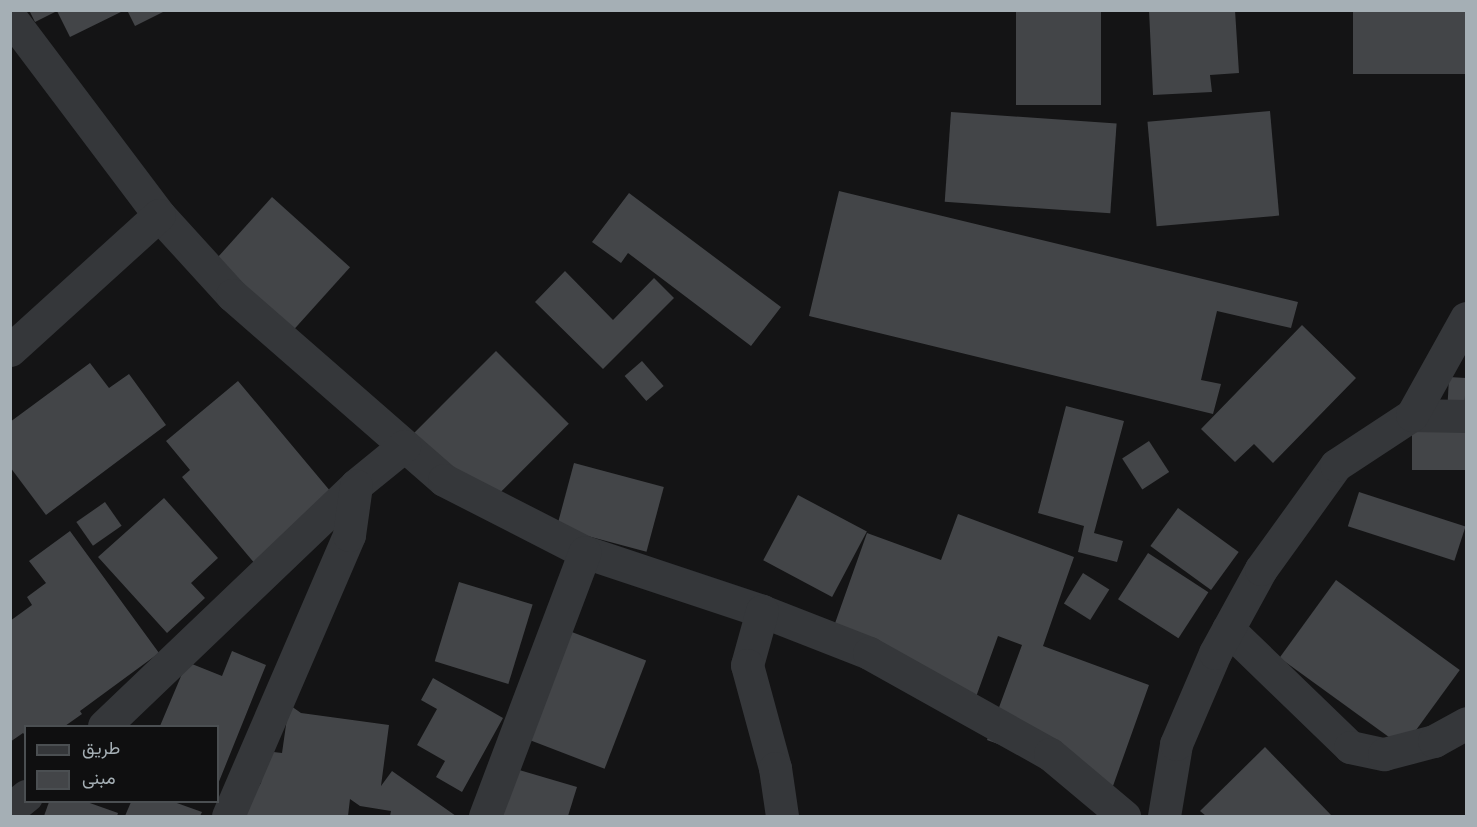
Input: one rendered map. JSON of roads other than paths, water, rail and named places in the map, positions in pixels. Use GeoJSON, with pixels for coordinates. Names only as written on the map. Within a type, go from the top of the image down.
{"type":"FeatureCollection","features":[{"type":"Feature","properties":{"kind":"street"},"geometry":{"type":"LineString","coordinates":[[10,17],[159,215],[232,295],[444,480],[585,552],[762,611],[869,652],[1040,748],[1124,816]]}},
{"type":"Feature","properties":{"kind":"street"},"geometry":{"type":"LineString","coordinates":[[10,350],[159,215]]}},
{"type":"Feature","properties":{"kind":"street"},"geometry":{"type":"LineString","coordinates":[[1164,816],[1176,744],[1215,653],[1261,569],[1336,465],[1412,415],[1467,318]]}},
{"type":"Feature","properties":{"kind":"street"},"geometry":{"type":"LineString","coordinates":[[1412,415],[1467,416]]}},
{"type":"Feature","properties":{"kind":"street"},"geometry":{"type":"LineString","coordinates":[[105,725],[356,485],[404,446]]}},
{"type":"Feature","properties":{"kind":"street"},"geometry":{"type":"LineString","coordinates":[[228,816],[349,535],[356,485]]}},
{"type":"Feature","properties":{"kind":"street"},"geometry":{"type":"LineString","coordinates":[[485,816],[585,552]]}},
{"type":"Feature","properties":{"kind":"street"},"geometry":{"type":"LineString","coordinates":[[762,611],[747,665],[775,768],[782,816]]}},
{"type":"Feature","properties":{"kind":"street"},"geometry":{"type":"LineString","coordinates":[[1228,629],[1350,747],[1384,754],[1434,741],[1467,723]]}},
{"type":"Feature","properties":{"kind":"street"},"geometry":{"type":"LineString","coordinates":[[10,809],[24,798]]}}]}
